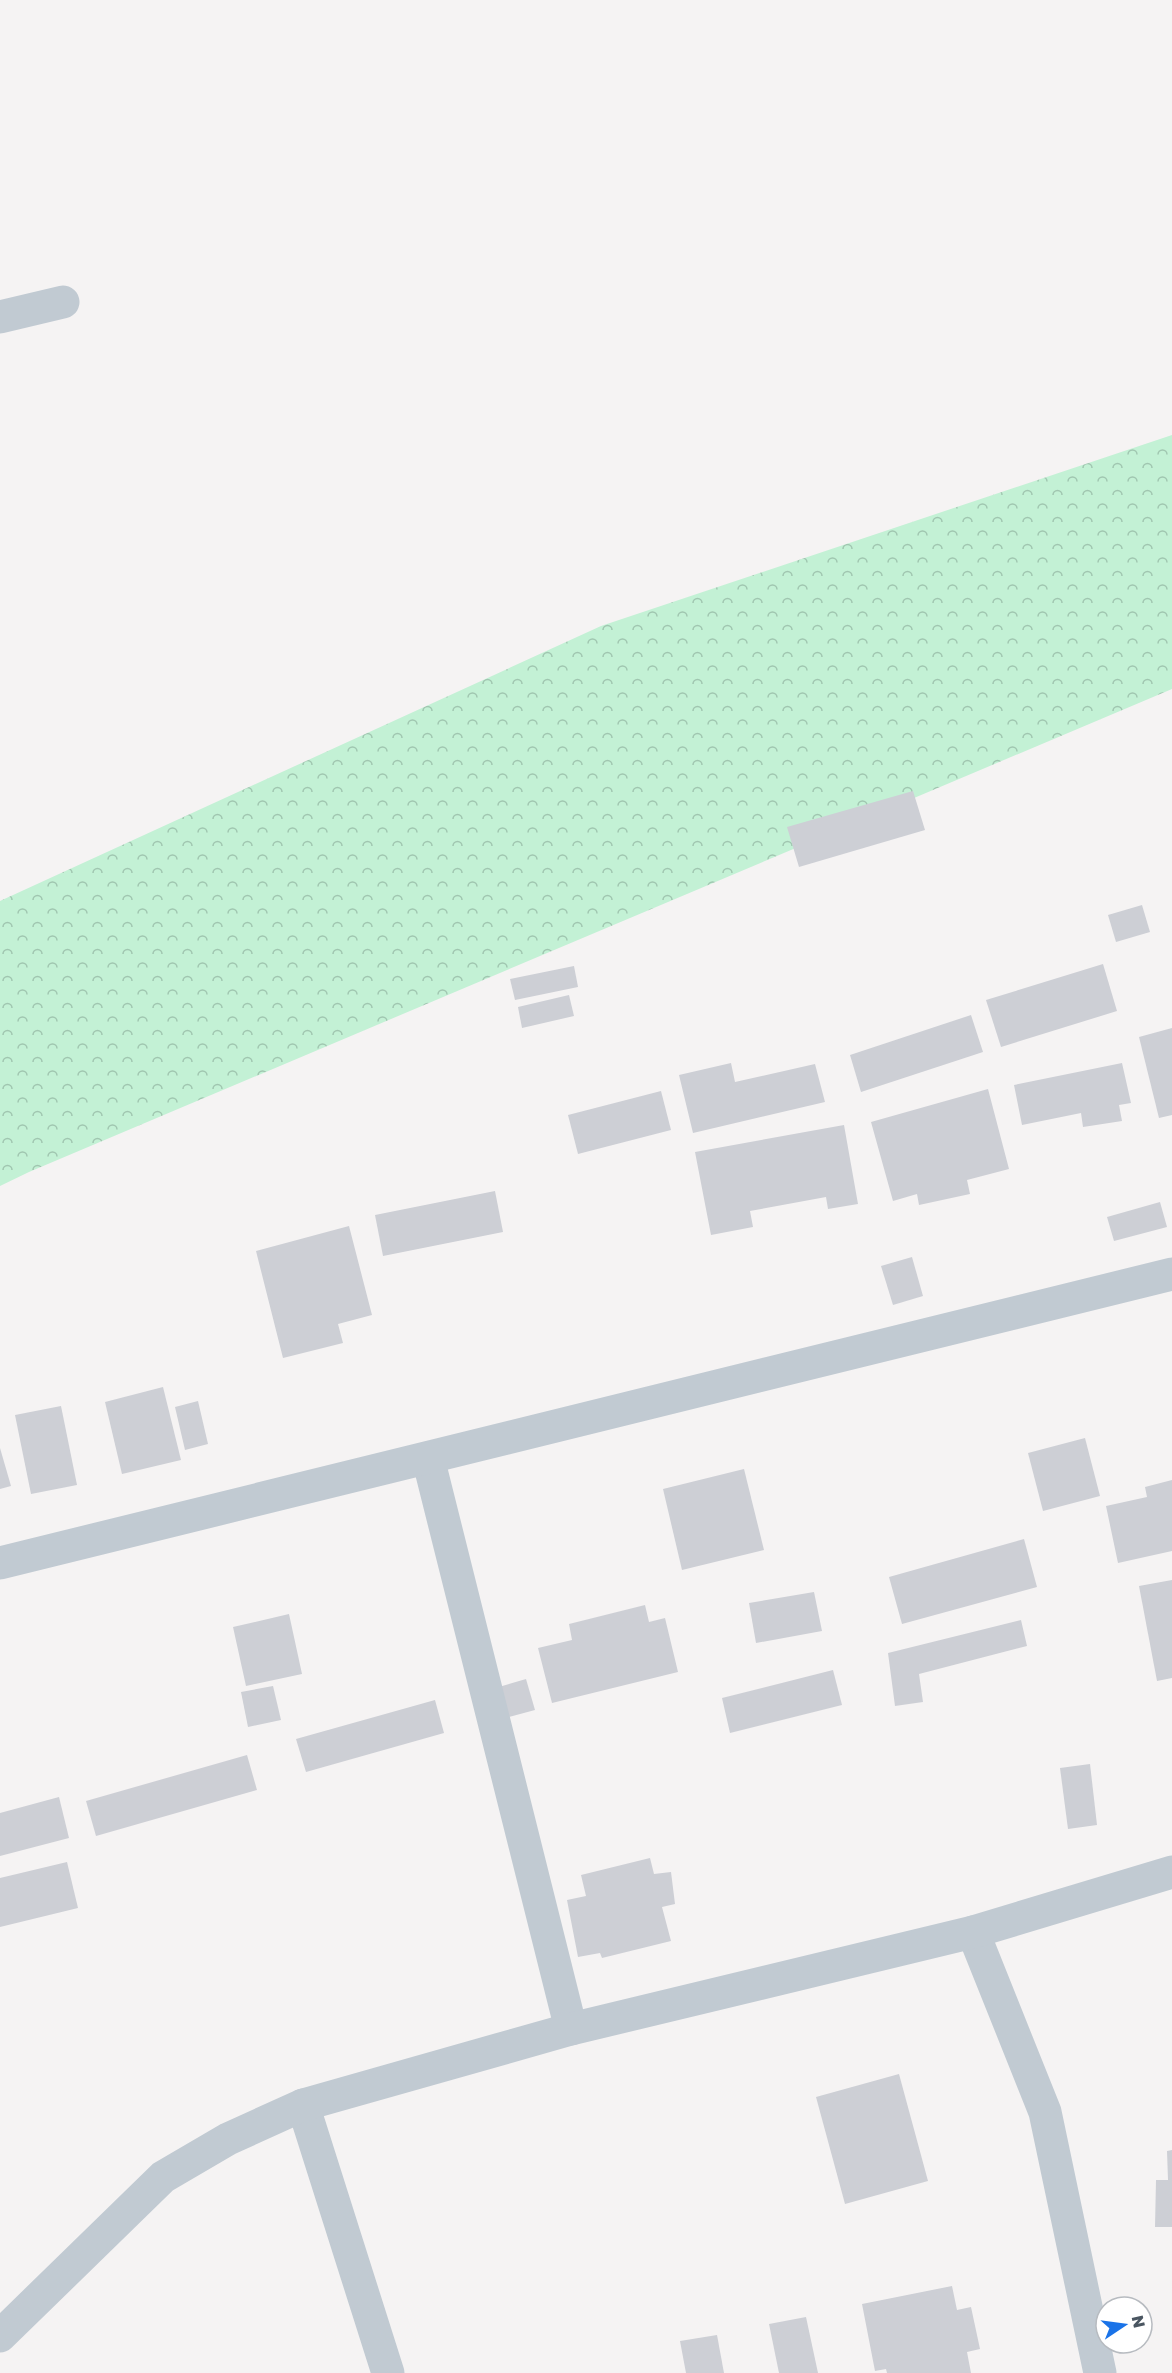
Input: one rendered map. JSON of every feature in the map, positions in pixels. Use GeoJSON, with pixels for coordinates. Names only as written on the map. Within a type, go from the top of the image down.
{"type":"FeatureCollection","features":[{"type":"Feature","properties":{"kind":"street"},"geometry":{"type":"LineString","coordinates":[[0,317],[63,302]]}},
{"type":"Feature","properties":{"kind":"street"},"geometry":{"type":"LineString","coordinates":[[0,1563],[1172,1274]]}},
{"type":"Feature","properties":{"kind":"street"},"geometry":{"type":"LineString","coordinates":[[428,1458],[571,2029]]}},
{"type":"Feature","properties":{"kind":"street"},"geometry":{"type":"LineString","coordinates":[[0,2336],[163,2177],[228,2139],[303,2105],[571,2029],[973,1932],[1172,1872]]}},
{"type":"Feature","properties":{"kind":"street"},"geometry":{"type":"LineString","coordinates":[[973,1932],[1045,2112],[1100,2373]]}},
{"type":"Feature","properties":{"kind":"street"},"geometry":{"type":"LineString","coordinates":[[303,2105],[388,2373]]}},
{"type":"Feature","properties":{"kind":"green space"},"geometry":{"type":"Polygon","coordinates":[[[1172,435],[1172,689],[0,1186],[0,901],[601,626],[1172,435]]]}},
{"type":"Feature","properties":{"kind":"building"},"geometry":{"type":"Polygon","coordinates":[[[913,791],[925,830],[799,867],[787,827],[913,791]]]}},
{"type":"Feature","properties":{"kind":"building"},"geometry":{"type":"Polygon","coordinates":[[[1142,905],[1150,932],[1116,942],[1108,915],[1142,905]]]}},
{"type":"Feature","properties":{"kind":"building"},"geometry":{"type":"Polygon","coordinates":[[[1103,964],[1117,1011],[1001,1047],[986,1000],[1103,964]]]}},
{"type":"Feature","properties":{"kind":"building"},"geometry":{"type":"Polygon","coordinates":[[[574,966],[578,987],[515,1000],[510,979],[574,966]]]}},
{"type":"Feature","properties":{"kind":"building"},"geometry":{"type":"Polygon","coordinates":[[[569,995],[574,1016],[522,1028],[518,1007],[569,995]]]}},
{"type":"Feature","properties":{"kind":"building"},"geometry":{"type":"Polygon","coordinates":[[[971,1015],[983,1052],[861,1092],[850,1055],[971,1015]]]}},
{"type":"Feature","properties":{"kind":"building"},"geometry":{"type":"Polygon","coordinates":[[[1172,1028],[1172,1115],[1159,1118],[1139,1037],[1172,1028]]]}},
{"type":"Feature","properties":{"kind":"building"},"geometry":{"type":"Polygon","coordinates":[[[731,1063],[735,1082],[815,1064],[825,1102],[693,1133],[679,1075],[731,1063]]]}},
{"type":"Feature","properties":{"kind":"building"},"geometry":{"type":"Polygon","coordinates":[[[1122,1063],[1131,1103],[1119,1105],[1122,1121],[1083,1127],[1081,1113],[1022,1125],[1014,1085],[1122,1063]]]}},
{"type":"Feature","properties":{"kind":"building"},"geometry":{"type":"Polygon","coordinates":[[[988,1089],[1009,1169],[967,1180],[970,1194],[919,1205],[917,1194],[893,1201],[871,1122],[988,1089]]]}},
{"type":"Feature","properties":{"kind":"building"},"geometry":{"type":"Polygon","coordinates":[[[661,1091],[671,1130],[578,1154],[568,1115],[661,1091]]]}},
{"type":"Feature","properties":{"kind":"building"},"geometry":{"type":"Polygon","coordinates":[[[844,1125],[858,1204],[828,1209],[826,1197],[750,1211],[753,1227],[711,1235],[695,1152],[844,1125]]]}},
{"type":"Feature","properties":{"kind":"building"},"geometry":{"type":"Polygon","coordinates":[[[495,1191],[503,1232],[383,1256],[375,1215],[495,1191]]]}},
{"type":"Feature","properties":{"kind":"building"},"geometry":{"type":"Polygon","coordinates":[[[1160,1202],[1167,1227],[1114,1241],[1107,1217],[1160,1202]]]}},
{"type":"Feature","properties":{"kind":"building"},"geometry":{"type":"Polygon","coordinates":[[[349,1226],[372,1315],[338,1324],[343,1343],[283,1358],[256,1251],[349,1226]]]}},
{"type":"Feature","properties":{"kind":"building"},"geometry":{"type":"Polygon","coordinates":[[[912,1257],[923,1296],[893,1305],[881,1266],[912,1257]]]}},
{"type":"Feature","properties":{"kind":"building"},"geometry":{"type":"Polygon","coordinates":[[[163,1387],[181,1460],[122,1474],[105,1402],[163,1387]]]}},
{"type":"Feature","properties":{"kind":"building"},"geometry":{"type":"Polygon","coordinates":[[[198,1401],[208,1444],[185,1450],[175,1407],[198,1401]]]}},
{"type":"Feature","properties":{"kind":"building"},"geometry":{"type":"Polygon","coordinates":[[[61,1406],[77,1485],[31,1494],[15,1415],[61,1406]]]}},
{"type":"Feature","properties":{"kind":"building"},"geometry":{"type":"Polygon","coordinates":[[[1085,1438],[1100,1496],[1043,1511],[1028,1453],[1085,1438]]]}},
{"type":"Feature","properties":{"kind":"building"},"geometry":{"type":"Polygon","coordinates":[[[0,1448],[11,1486],[0,1489],[0,1448]]]}},
{"type":"Feature","properties":{"kind":"building"},"geometry":{"type":"Polygon","coordinates":[[[744,1469],[764,1550],[682,1570],[663,1489],[744,1469]]]}},
{"type":"Feature","properties":{"kind":"building"},"geometry":{"type":"Polygon","coordinates":[[[1172,1480],[1172,1551],[1118,1563],[1106,1506],[1147,1497],[1145,1487],[1172,1480]]]}},
{"type":"Feature","properties":{"kind":"building"},"geometry":{"type":"Polygon","coordinates":[[[1024,1539],[1037,1587],[902,1624],[889,1577],[1024,1539]]]}},
{"type":"Feature","properties":{"kind":"building"},"geometry":{"type":"Polygon","coordinates":[[[1172,1580],[1172,1678],[1157,1681],[1139,1586],[1172,1580]]]}},
{"type":"Feature","properties":{"kind":"building"},"geometry":{"type":"Polygon","coordinates":[[[814,1592],[822,1631],[756,1643],[749,1603],[814,1592]]]}},
{"type":"Feature","properties":{"kind":"building"},"geometry":{"type":"Polygon","coordinates":[[[645,1605],[649,1622],[665,1618],[678,1672],[552,1703],[538,1648],[572,1640],[569,1624],[645,1605]]]}},
{"type":"Feature","properties":{"kind":"building"},"geometry":{"type":"Polygon","coordinates":[[[289,1614],[302,1674],[246,1686],[233,1627],[289,1614]]]}},
{"type":"Feature","properties":{"kind":"building"},"geometry":{"type":"Polygon","coordinates":[[[1021,1620],[1027,1646],[919,1674],[923,1702],[895,1706],[888,1653],[1021,1620]]]}},
{"type":"Feature","properties":{"kind":"building"},"geometry":{"type":"Polygon","coordinates":[[[833,1670],[842,1705],[730,1733],[722,1698],[833,1670]]]}},
{"type":"Feature","properties":{"kind":"building"},"geometry":{"type":"Polygon","coordinates":[[[526,1679],[535,1710],[501,1719],[492,1689],[526,1679]]]}},
{"type":"Feature","properties":{"kind":"building"},"geometry":{"type":"Polygon","coordinates":[[[273,1686],[281,1720],[248,1727],[241,1692],[273,1686]]]}},
{"type":"Feature","properties":{"kind":"building"},"geometry":{"type":"Polygon","coordinates":[[[435,1700],[444,1733],[306,1772],[296,1739],[435,1700]]]}},
{"type":"Feature","properties":{"kind":"building"},"geometry":{"type":"Polygon","coordinates":[[[247,1755],[257,1790],[96,1836],[86,1801],[247,1755]]]}},
{"type":"Feature","properties":{"kind":"building"},"geometry":{"type":"Polygon","coordinates":[[[1090,1764],[1097,1825],[1068,1829],[1060,1768],[1090,1764]]]}},
{"type":"Feature","properties":{"kind":"building"},"geometry":{"type":"Polygon","coordinates":[[[59,1797],[69,1838],[0,1856],[0,1813],[59,1797]]]}},
{"type":"Feature","properties":{"kind":"building"},"geometry":{"type":"Polygon","coordinates":[[[650,1858],[654,1874],[671,1872],[675,1904],[662,1907],[671,1941],[602,1958],[600,1953],[578,1957],[567,1900],[586,1896],[581,1875],[650,1858]]]}},
{"type":"Feature","properties":{"kind":"building"},"geometry":{"type":"Polygon","coordinates":[[[67,1862],[78,1908],[0,1927],[0,1878],[67,1862]]]}},
{"type":"Feature","properties":{"kind":"building"},"geometry":{"type":"Polygon","coordinates":[[[899,2074],[928,2181],[845,2204],[816,2097],[899,2074]]]}},
{"type":"Feature","properties":{"kind":"building"},"geometry":{"type":"Polygon","coordinates":[[[1172,2150],[1172,2227],[1155,2227],[1156,2180],[1168,2180],[1167,2151],[1172,2150]]]}},
{"type":"Feature","properties":{"kind":"building"},"geometry":{"type":"Polygon","coordinates":[[[952,2286],[957,2310],[971,2307],[980,2349],[967,2352],[971,2373],[887,2373],[886,2369],[875,2371],[862,2304],[952,2286]]]}},
{"type":"Feature","properties":{"kind":"building"},"geometry":{"type":"Polygon","coordinates":[[[806,2317],[818,2373],[779,2373],[769,2324],[806,2317]]]}},
{"type":"Feature","properties":{"kind":"building"},"geometry":{"type":"Polygon","coordinates":[[[717,2335],[724,2373],[686,2373],[680,2341],[717,2335]]]}}]}
